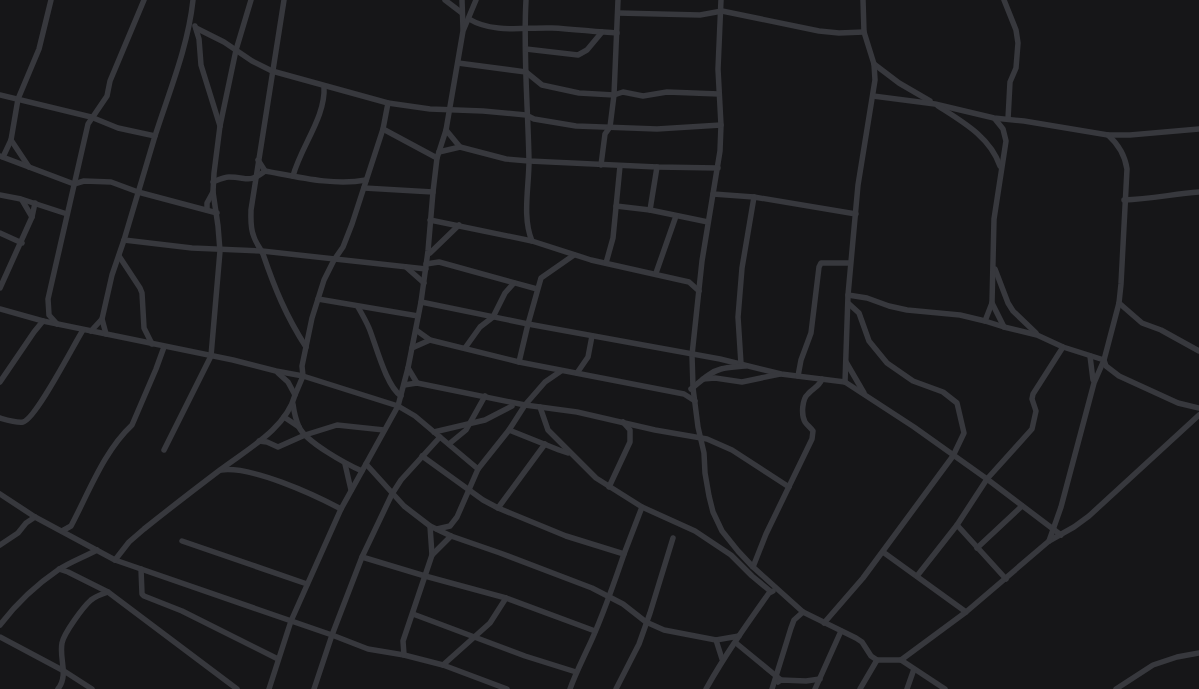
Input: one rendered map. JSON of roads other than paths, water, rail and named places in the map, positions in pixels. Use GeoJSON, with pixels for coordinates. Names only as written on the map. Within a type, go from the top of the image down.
{"type":"FeatureCollection","features":[{"type":"Feature","properties":{"kind":"street"},"geometry":{"type":"LineString","coordinates":[[51,0],[39,49],[18,100],[11,140],[1,156],[74,184],[98,180],[120,184],[138,192],[217,213]]}},
{"type":"Feature","properties":{"kind":"street"},"geometry":{"type":"LineString","coordinates":[[57,324],[49,315],[48,299],[88,124],[107,96],[110,80],[144,0]]}},
{"type":"Feature","properties":{"kind":"street"},"geometry":{"type":"LineString","coordinates":[[106,334],[102,319],[112,275],[178,66],[191,20],[193,0]]}},
{"type":"Feature","properties":{"kind":"street"},"geometry":{"type":"LineString","coordinates":[[164,450],[211,356],[220,250],[213,182],[220,126],[236,50],[251,0]]}},
{"type":"Feature","properties":{"kind":"street"},"geometry":{"type":"LineString","coordinates":[[284,0],[258,160],[251,210],[251,226],[253,235],[262,251],[273,286],[306,346]]}},
{"type":"Feature","properties":{"kind":"street"},"geometry":{"type":"LineString","coordinates":[[445,0],[462,13]]}},
{"type":"Feature","properties":{"kind":"street"},"geometry":{"type":"LineString","coordinates":[[269,689],[291,621],[341,509],[398,406],[401,396],[416,330],[429,252],[432,192],[438,155],[446,130],[463,31],[462,0]]}},
{"type":"Feature","properties":{"kind":"street"},"geometry":{"type":"LineString","coordinates":[[463,31],[476,0]]}},
{"type":"Feature","properties":{"kind":"street"},"geometry":{"type":"LineString","coordinates":[[526,0],[524,29],[526,49],[528,232],[532,241]]}},
{"type":"Feature","properties":{"kind":"street"},"geometry":{"type":"LineString","coordinates":[[601,165],[605,134],[610,127],[614,95],[618,0]]}},
{"type":"Feature","properties":{"kind":"street"},"geometry":{"type":"LineString","coordinates":[[721,0],[718,68],[721,125],[718,168],[708,222],[692,355],[694,401],[713,512],[722,532],[738,552],[803,612],[862,642],[876,660],[901,660],[946,689]]}},
{"type":"Feature","properties":{"kind":"street"},"geometry":{"type":"LineString","coordinates":[[845,382],[850,263],[858,185],[875,80],[874,64],[864,32],[863,0]]}},
{"type":"Feature","properties":{"kind":"street"},"geometry":{"type":"LineString","coordinates":[[1004,0],[1016,30],[1018,43],[1016,68],[1010,82],[1008,119]]}},
{"type":"Feature","properties":{"kind":"street"},"geometry":{"type":"LineString","coordinates":[[618,13],[700,15],[722,11],[819,31],[838,33],[864,32]]}},
{"type":"Feature","properties":{"kind":"street"},"geometry":{"type":"LineString","coordinates":[[469,19],[476,23],[494,27],[554,28],[617,33]]}},
{"type":"Feature","properties":{"kind":"street"},"geometry":{"type":"LineString","coordinates":[[191,20],[196,28],[201,65],[220,126]]}},
{"type":"Feature","properties":{"kind":"street"},"geometry":{"type":"LineString","coordinates":[[196,28],[272,72],[388,103],[526,115],[534,119],[576,126],[657,129],[721,125]]}},
{"type":"Feature","properties":{"kind":"street"},"geometry":{"type":"LineString","coordinates":[[526,49],[578,55],[587,50],[602,32]]}},
{"type":"Feature","properties":{"kind":"street"},"geometry":{"type":"LineString","coordinates":[[458,63],[526,72],[542,85],[579,93],[614,95],[623,92],[642,96],[667,92],[719,94]]}},
{"type":"Feature","properties":{"kind":"street"},"geometry":{"type":"LineString","coordinates":[[874,64],[899,83],[963,122],[987,141],[1001,166]]}},
{"type":"Feature","properties":{"kind":"street"},"geometry":{"type":"LineString","coordinates":[[293,176],[300,154],[320,114],[324,100],[324,86]]}},
{"type":"Feature","properties":{"kind":"street"},"geometry":{"type":"LineString","coordinates":[[0,95],[91,117],[118,128],[155,136]]}},
{"type":"Feature","properties":{"kind":"street"},"geometry":{"type":"LineString","coordinates":[[873,96],[935,104],[994,118],[1108,135],[1130,135],[1199,128]]}},
{"type":"Feature","properties":{"kind":"street"},"geometry":{"type":"LineString","coordinates":[[115,560],[129,542],[144,529],[259,441],[284,417],[293,404],[303,376],[302,366],[318,299],[324,280],[343,246],[364,188],[383,129],[388,103]]}},
{"type":"Feature","properties":{"kind":"street"},"geometry":{"type":"LineString","coordinates":[[83,116],[88,124]]}},
{"type":"Feature","properties":{"kind":"street"},"geometry":{"type":"LineString","coordinates":[[985,321],[992,303],[994,219],[1005,134],[1000,123],[994,118]]}},
{"type":"Feature","properties":{"kind":"street"},"geometry":{"type":"LineString","coordinates":[[383,129],[438,155],[460,147],[506,159],[528,161],[620,166],[718,168]]}},
{"type":"Feature","properties":{"kind":"street"},"geometry":{"type":"LineString","coordinates":[[446,130],[460,147]]}},
{"type":"Feature","properties":{"kind":"street"},"geometry":{"type":"LineString","coordinates":[[1049,541],[1054,530],[1094,382],[1104,360],[1118,303],[1122,271],[1124,200],[1127,182],[1126,162],[1115,142],[1108,135]]}},
{"type":"Feature","properties":{"kind":"street"},"geometry":{"type":"LineString","coordinates":[[11,140],[29,167]]}},
{"type":"Feature","properties":{"kind":"street"},"geometry":{"type":"LineString","coordinates":[[258,160],[266,171],[340,181],[366,180]]}},
{"type":"Feature","properties":{"kind":"street"},"geometry":{"type":"LineString","coordinates":[[606,263],[613,238],[620,166]]}},
{"type":"Feature","properties":{"kind":"street"},"geometry":{"type":"LineString","coordinates":[[650,210],[657,167]]}},
{"type":"Feature","properties":{"kind":"street"},"geometry":{"type":"LineString","coordinates":[[213,182],[228,177],[247,180],[256,178],[266,171]]}},
{"type":"Feature","properties":{"kind":"street"},"geometry":{"type":"LineString","coordinates":[[364,188],[432,192]]}},
{"type":"Feature","properties":{"kind":"street"},"geometry":{"type":"LineString","coordinates":[[207,210],[207,203],[213,192]]}},
{"type":"Feature","properties":{"kind":"street"},"geometry":{"type":"LineString","coordinates":[[1124,200],[1153,199],[1165,195],[1199,192]]}},
{"type":"Feature","properties":{"kind":"street"},"geometry":{"type":"LineString","coordinates":[[713,194],[754,197],[856,214]]}},
{"type":"Feature","properties":{"kind":"street"},"geometry":{"type":"LineString","coordinates":[[0,195],[21,199],[67,214]]}},
{"type":"Feature","properties":{"kind":"street"},"geometry":{"type":"LineString","coordinates":[[744,365],[738,318],[742,268],[754,197]]}},
{"type":"Feature","properties":{"kind":"street"},"geometry":{"type":"LineString","coordinates":[[21,199],[32,217]]}},
{"type":"Feature","properties":{"kind":"street"},"geometry":{"type":"LineString","coordinates":[[0,288],[22,243],[35,203]]}},
{"type":"Feature","properties":{"kind":"street"},"geometry":{"type":"LineString","coordinates":[[199,207],[207,203]]}},
{"type":"Feature","properties":{"kind":"street"},"geometry":{"type":"LineString","coordinates":[[616,206],[650,210],[708,222]]}},
{"type":"Feature","properties":{"kind":"street"},"geometry":{"type":"LineString","coordinates":[[656,273],[676,216]]}},
{"type":"Feature","properties":{"kind":"street"},"geometry":{"type":"LineString","coordinates":[[430,220],[532,241],[574,255],[656,273],[688,282],[699,291]]}},
{"type":"Feature","properties":{"kind":"street"},"geometry":{"type":"LineString","coordinates":[[429,252],[458,226]]}},
{"type":"Feature","properties":{"kind":"street"},"geometry":{"type":"LineString","coordinates":[[522,239],[528,232]]}},
{"type":"Feature","properties":{"kind":"street"},"geometry":{"type":"LineString","coordinates":[[0,233],[22,243]]}},
{"type":"Feature","properties":{"kind":"street"},"geometry":{"type":"LineString","coordinates":[[124,240],[220,250],[262,251],[346,262],[406,267],[426,266],[439,262]]}},
{"type":"Feature","properties":{"kind":"street"},"geometry":{"type":"LineString","coordinates":[[343,246],[346,262]]}},
{"type":"Feature","properties":{"kind":"street"},"geometry":{"type":"LineString","coordinates":[[429,252],[439,262],[537,289]]}},
{"type":"Feature","properties":{"kind":"street"},"geometry":{"type":"LineString","coordinates":[[519,362],[537,289],[543,275],[574,255]]}},
{"type":"Feature","properties":{"kind":"street"},"geometry":{"type":"LineString","coordinates":[[119,256],[142,293],[144,328],[152,344]]}},
{"type":"Feature","properties":{"kind":"street"},"geometry":{"type":"LineString","coordinates":[[798,376],[801,360],[811,333],[819,267],[821,263],[826,262],[850,263]]}},
{"type":"Feature","properties":{"kind":"street"},"geometry":{"type":"LineString","coordinates":[[994,264],[1008,303],[1013,311],[1037,334]]}},
{"type":"Feature","properties":{"kind":"street"},"geometry":{"type":"LineString","coordinates":[[406,267],[424,283]]}},
{"type":"Feature","properties":{"kind":"street"},"geometry":{"type":"LineString","coordinates":[[688,282],[701,279]]}},
{"type":"Feature","properties":{"kind":"street"},"geometry":{"type":"LineString","coordinates":[[465,348],[480,327],[492,317],[505,293],[514,283]]}},
{"type":"Feature","properties":{"kind":"street"},"geometry":{"type":"LineString","coordinates":[[848,295],[867,298],[907,310],[960,315],[1037,334],[1063,347],[1104,360]]}},
{"type":"Feature","properties":{"kind":"street"},"geometry":{"type":"LineString","coordinates":[[318,299],[418,316]]}},
{"type":"Feature","properties":{"kind":"street"},"geometry":{"type":"LineString","coordinates":[[421,302],[744,365],[781,374],[845,382],[914,427],[1061,535]]}},
{"type":"Feature","properties":{"kind":"street"},"geometry":{"type":"LineString","coordinates":[[824,623],[863,578],[954,456],[964,433],[958,403],[944,392],[913,381],[887,363],[869,342],[859,313],[848,303]]}},
{"type":"Feature","properties":{"kind":"street"},"geometry":{"type":"LineString","coordinates":[[992,303],[1004,327]]}},
{"type":"Feature","properties":{"kind":"street"},"geometry":{"type":"LineString","coordinates":[[1118,303],[1142,323],[1161,330],[1199,351]]}},
{"type":"Feature","properties":{"kind":"street"},"geometry":{"type":"LineString","coordinates":[[358,307],[369,327],[394,390],[401,396]]}},
{"type":"Feature","properties":{"kind":"street"},"geometry":{"type":"LineString","coordinates":[[0,310],[43,322],[303,376],[398,406],[415,416],[478,469]]}},
{"type":"Feature","properties":{"kind":"street"},"geometry":{"type":"LineString","coordinates":[[32,318],[34,332]]}},
{"type":"Feature","properties":{"kind":"street"},"geometry":{"type":"LineString","coordinates":[[91,331],[102,319]]}},
{"type":"Feature","properties":{"kind":"street"},"geometry":{"type":"LineString","coordinates":[[0,382],[43,322]]}},
{"type":"Feature","properties":{"kind":"street"},"geometry":{"type":"LineString","coordinates":[[0,418],[24,422],[30,418],[52,386],[82,330]]}},
{"type":"Feature","properties":{"kind":"street"},"geometry":{"type":"LineString","coordinates":[[416,330],[430,340],[561,371],[684,394],[694,401]]}},
{"type":"Feature","properties":{"kind":"street"},"geometry":{"type":"LineString","coordinates":[[577,373],[588,357],[592,336]]}},
{"type":"Feature","properties":{"kind":"street"},"geometry":{"type":"LineString","coordinates":[[412,348],[430,340]]}},
{"type":"Feature","properties":{"kind":"street"},"geometry":{"type":"LineString","coordinates":[[72,538],[71,526],[101,465],[125,431],[132,425],[164,347]]}},
{"type":"Feature","properties":{"kind":"street"},"geometry":{"type":"LineString","coordinates":[[917,576],[957,525],[987,479],[1032,429],[1036,411],[1032,399],[1033,394],[1063,347]]}},
{"type":"Feature","properties":{"kind":"street"},"geometry":{"type":"LineString","coordinates":[[1090,356],[1094,382]]}},
{"type":"Feature","properties":{"kind":"street"},"geometry":{"type":"LineString","coordinates":[[1104,360],[1106,366],[1119,376],[1178,403],[1199,408]]}},
{"type":"Feature","properties":{"kind":"street"},"geometry":{"type":"LineString","coordinates":[[846,362],[865,395]]}},
{"type":"Feature","properties":{"kind":"street"},"geometry":{"type":"LineString","coordinates":[[684,394],[703,379],[721,369],[744,365]]}},
{"type":"Feature","properties":{"kind":"street"},"geometry":{"type":"LineString","coordinates":[[294,374],[302,366]]}},
{"type":"Feature","properties":{"kind":"street"},"geometry":{"type":"LineString","coordinates":[[408,368],[417,383]]}},
{"type":"Feature","properties":{"kind":"street"},"geometry":{"type":"LineString","coordinates":[[276,371],[288,382],[295,395]]}},
{"type":"Feature","properties":{"kind":"street"},"geometry":{"type":"LineString","coordinates":[[432,555],[450,536],[450,526],[457,517],[478,469],[509,430],[525,405],[545,382],[561,371]]}},
{"type":"Feature","properties":{"kind":"street"},"geometry":{"type":"LineString","coordinates":[[703,379],[714,378],[742,382],[781,374]]}},
{"type":"Feature","properties":{"kind":"street"},"geometry":{"type":"LineString","coordinates":[[753,567],[766,534],[814,435],[803,417],[805,397],[821,383],[822,379]]}},
{"type":"Feature","properties":{"kind":"street"},"geometry":{"type":"LineString","coordinates":[[404,385],[417,383],[485,396],[512,404],[578,412],[655,430],[700,437],[732,450],[789,487]]}},
{"type":"Feature","properties":{"kind":"street"},"geometry":{"type":"LineString","coordinates":[[449,444],[463,434],[485,396]]}},
{"type":"Feature","properties":{"kind":"street"},"geometry":{"type":"LineString","coordinates":[[293,404],[299,427],[305,436],[346,464],[362,471]]}},
{"type":"Feature","properties":{"kind":"street"},"geometry":{"type":"LineString","coordinates":[[512,404],[515,418]]}},
{"type":"Feature","properties":{"kind":"street"},"geometry":{"type":"LineString","coordinates":[[434,432],[484,420],[512,404]]}},
{"type":"Feature","properties":{"kind":"street"},"geometry":{"type":"LineString","coordinates":[[540,407],[548,430],[596,478],[642,507],[695,531],[718,546],[769,591]]}},
{"type":"Feature","properties":{"kind":"street"},"geometry":{"type":"LineString","coordinates":[[901,660],[966,612],[1049,541],[1089,516],[1199,415]]}},
{"type":"Feature","properties":{"kind":"street"},"geometry":{"type":"LineString","coordinates":[[284,417],[299,427]]}},
{"type":"Feature","properties":{"kind":"street"},"geometry":{"type":"LineString","coordinates":[[609,487],[630,442],[630,430],[623,422]]}},
{"type":"Feature","properties":{"kind":"street"},"geometry":{"type":"LineString","coordinates":[[259,441],[267,442],[278,448],[337,425],[384,430]]}},
{"type":"Feature","properties":{"kind":"street"},"geometry":{"type":"LineString","coordinates":[[688,434],[698,426]]}},
{"type":"Feature","properties":{"kind":"street"},"geometry":{"type":"LineString","coordinates":[[509,430],[570,453]]}},
{"type":"Feature","properties":{"kind":"street"},"geometry":{"type":"LineString","coordinates":[[315,689],[332,635],[362,557],[392,494],[401,480],[440,437]]}},
{"type":"Feature","properties":{"kind":"street"},"geometry":{"type":"LineString","coordinates":[[498,508],[545,444]]}},
{"type":"Feature","properties":{"kind":"street"},"geometry":{"type":"LineString","coordinates":[[422,456],[483,500],[498,508],[566,536],[624,554]]}},
{"type":"Feature","properties":{"kind":"street"},"geometry":{"type":"LineString","coordinates":[[346,464],[351,490]]}},
{"type":"Feature","properties":{"kind":"street"},"geometry":{"type":"LineString","coordinates":[[366,464],[392,494],[414,515],[450,536],[569,578],[610,596],[646,622],[664,630],[716,640],[739,636]]}},
{"type":"Feature","properties":{"kind":"street"},"geometry":{"type":"LineString","coordinates":[[220,470],[241,470],[269,478],[320,498],[341,509]]}},
{"type":"Feature","properties":{"kind":"street"},"geometry":{"type":"LineString","coordinates":[[0,494],[35,517],[115,560],[332,635],[355,645],[443,665],[507,689]]}},
{"type":"Feature","properties":{"kind":"street"},"geometry":{"type":"LineString","coordinates":[[977,548],[1022,506]]}},
{"type":"Feature","properties":{"kind":"street"},"geometry":{"type":"LineString","coordinates":[[570,689],[610,596],[642,507]]}},
{"type":"Feature","properties":{"kind":"street"},"geometry":{"type":"LineString","coordinates":[[0,545],[18,533],[26,523],[35,517]]}},
{"type":"Feature","properties":{"kind":"street"},"geometry":{"type":"LineString","coordinates":[[957,525],[1006,579]]}},
{"type":"Feature","properties":{"kind":"street"},"geometry":{"type":"LineString","coordinates":[[62,531],[71,526]]}},
{"type":"Feature","properties":{"kind":"street"},"geometry":{"type":"LineString","coordinates":[[404,655],[403,641],[432,555],[430,526]]}},
{"type":"Feature","properties":{"kind":"street"},"geometry":{"type":"LineString","coordinates":[[437,529],[450,526]]}},
{"type":"Feature","properties":{"kind":"street"},"geometry":{"type":"LineString","coordinates":[[616,689],[638,644],[650,613],[673,538]]}},
{"type":"Feature","properties":{"kind":"street"},"geometry":{"type":"LineString","coordinates":[[182,541],[308,584]]}},
{"type":"Feature","properties":{"kind":"street"},"geometry":{"type":"LineString","coordinates":[[0,625],[26,596],[59,569],[67,568],[97,550]]}},
{"type":"Feature","properties":{"kind":"street"},"geometry":{"type":"LineString","coordinates":[[883,552],[966,612]]}},
{"type":"Feature","properties":{"kind":"street"},"geometry":{"type":"LineString","coordinates":[[362,557],[506,598],[595,631]]}},
{"type":"Feature","properties":{"kind":"street"},"geometry":{"type":"LineString","coordinates":[[67,568],[108,592],[237,689]]}},
{"type":"Feature","properties":{"kind":"street"},"geometry":{"type":"LineString","coordinates":[[141,569],[144,596],[182,612],[278,659]]}},
{"type":"Feature","properties":{"kind":"street"},"geometry":{"type":"LineString","coordinates":[[706,689],[722,659],[736,643],[769,591],[769,582]]}},
{"type":"Feature","properties":{"kind":"street"},"geometry":{"type":"LineString","coordinates":[[769,591],[776,589]]}},
{"type":"Feature","properties":{"kind":"street"},"geometry":{"type":"LineString","coordinates":[[58,689],[64,679],[61,656],[62,642],[71,625],[90,601],[96,596],[108,592]]}},
{"type":"Feature","properties":{"kind":"street"},"geometry":{"type":"LineString","coordinates":[[443,665],[490,623],[506,598]]}},
{"type":"Feature","properties":{"kind":"street"},"geometry":{"type":"LineString","coordinates":[[772,686],[778,678],[790,628],[794,620],[803,612]]}},
{"type":"Feature","properties":{"kind":"street"},"geometry":{"type":"LineString","coordinates":[[639,616],[650,613]]}},
{"type":"Feature","properties":{"kind":"street"},"geometry":{"type":"LineString","coordinates":[[413,614],[475,638],[576,672]]}},
{"type":"Feature","properties":{"kind":"street"},"geometry":{"type":"LineString","coordinates":[[806,681],[814,689],[841,631]]}},
{"type":"Feature","properties":{"kind":"street"},"geometry":{"type":"LineString","coordinates":[[0,636],[54,665],[92,689]]}},
{"type":"Feature","properties":{"kind":"street"},"geometry":{"type":"LineString","coordinates":[[716,640],[722,659]]}},
{"type":"Feature","properties":{"kind":"street"},"geometry":{"type":"LineString","coordinates":[[392,652],[403,641]]}},
{"type":"Feature","properties":{"kind":"street"},"geometry":{"type":"LineString","coordinates":[[736,643],[778,678],[806,681],[820,679]]}},
{"type":"Feature","properties":{"kind":"street"},"geometry":{"type":"LineString","coordinates":[[1116,689],[1153,665],[1177,657],[1199,653]]}},
{"type":"Feature","properties":{"kind":"street"},"geometry":{"type":"LineString","coordinates":[[54,665],[61,656]]}},
{"type":"Feature","properties":{"kind":"street"},"geometry":{"type":"LineString","coordinates":[[860,689],[876,660]]}},
{"type":"Feature","properties":{"kind":"street"},"geometry":{"type":"LineString","coordinates":[[907,689],[914,669]]}}]}
